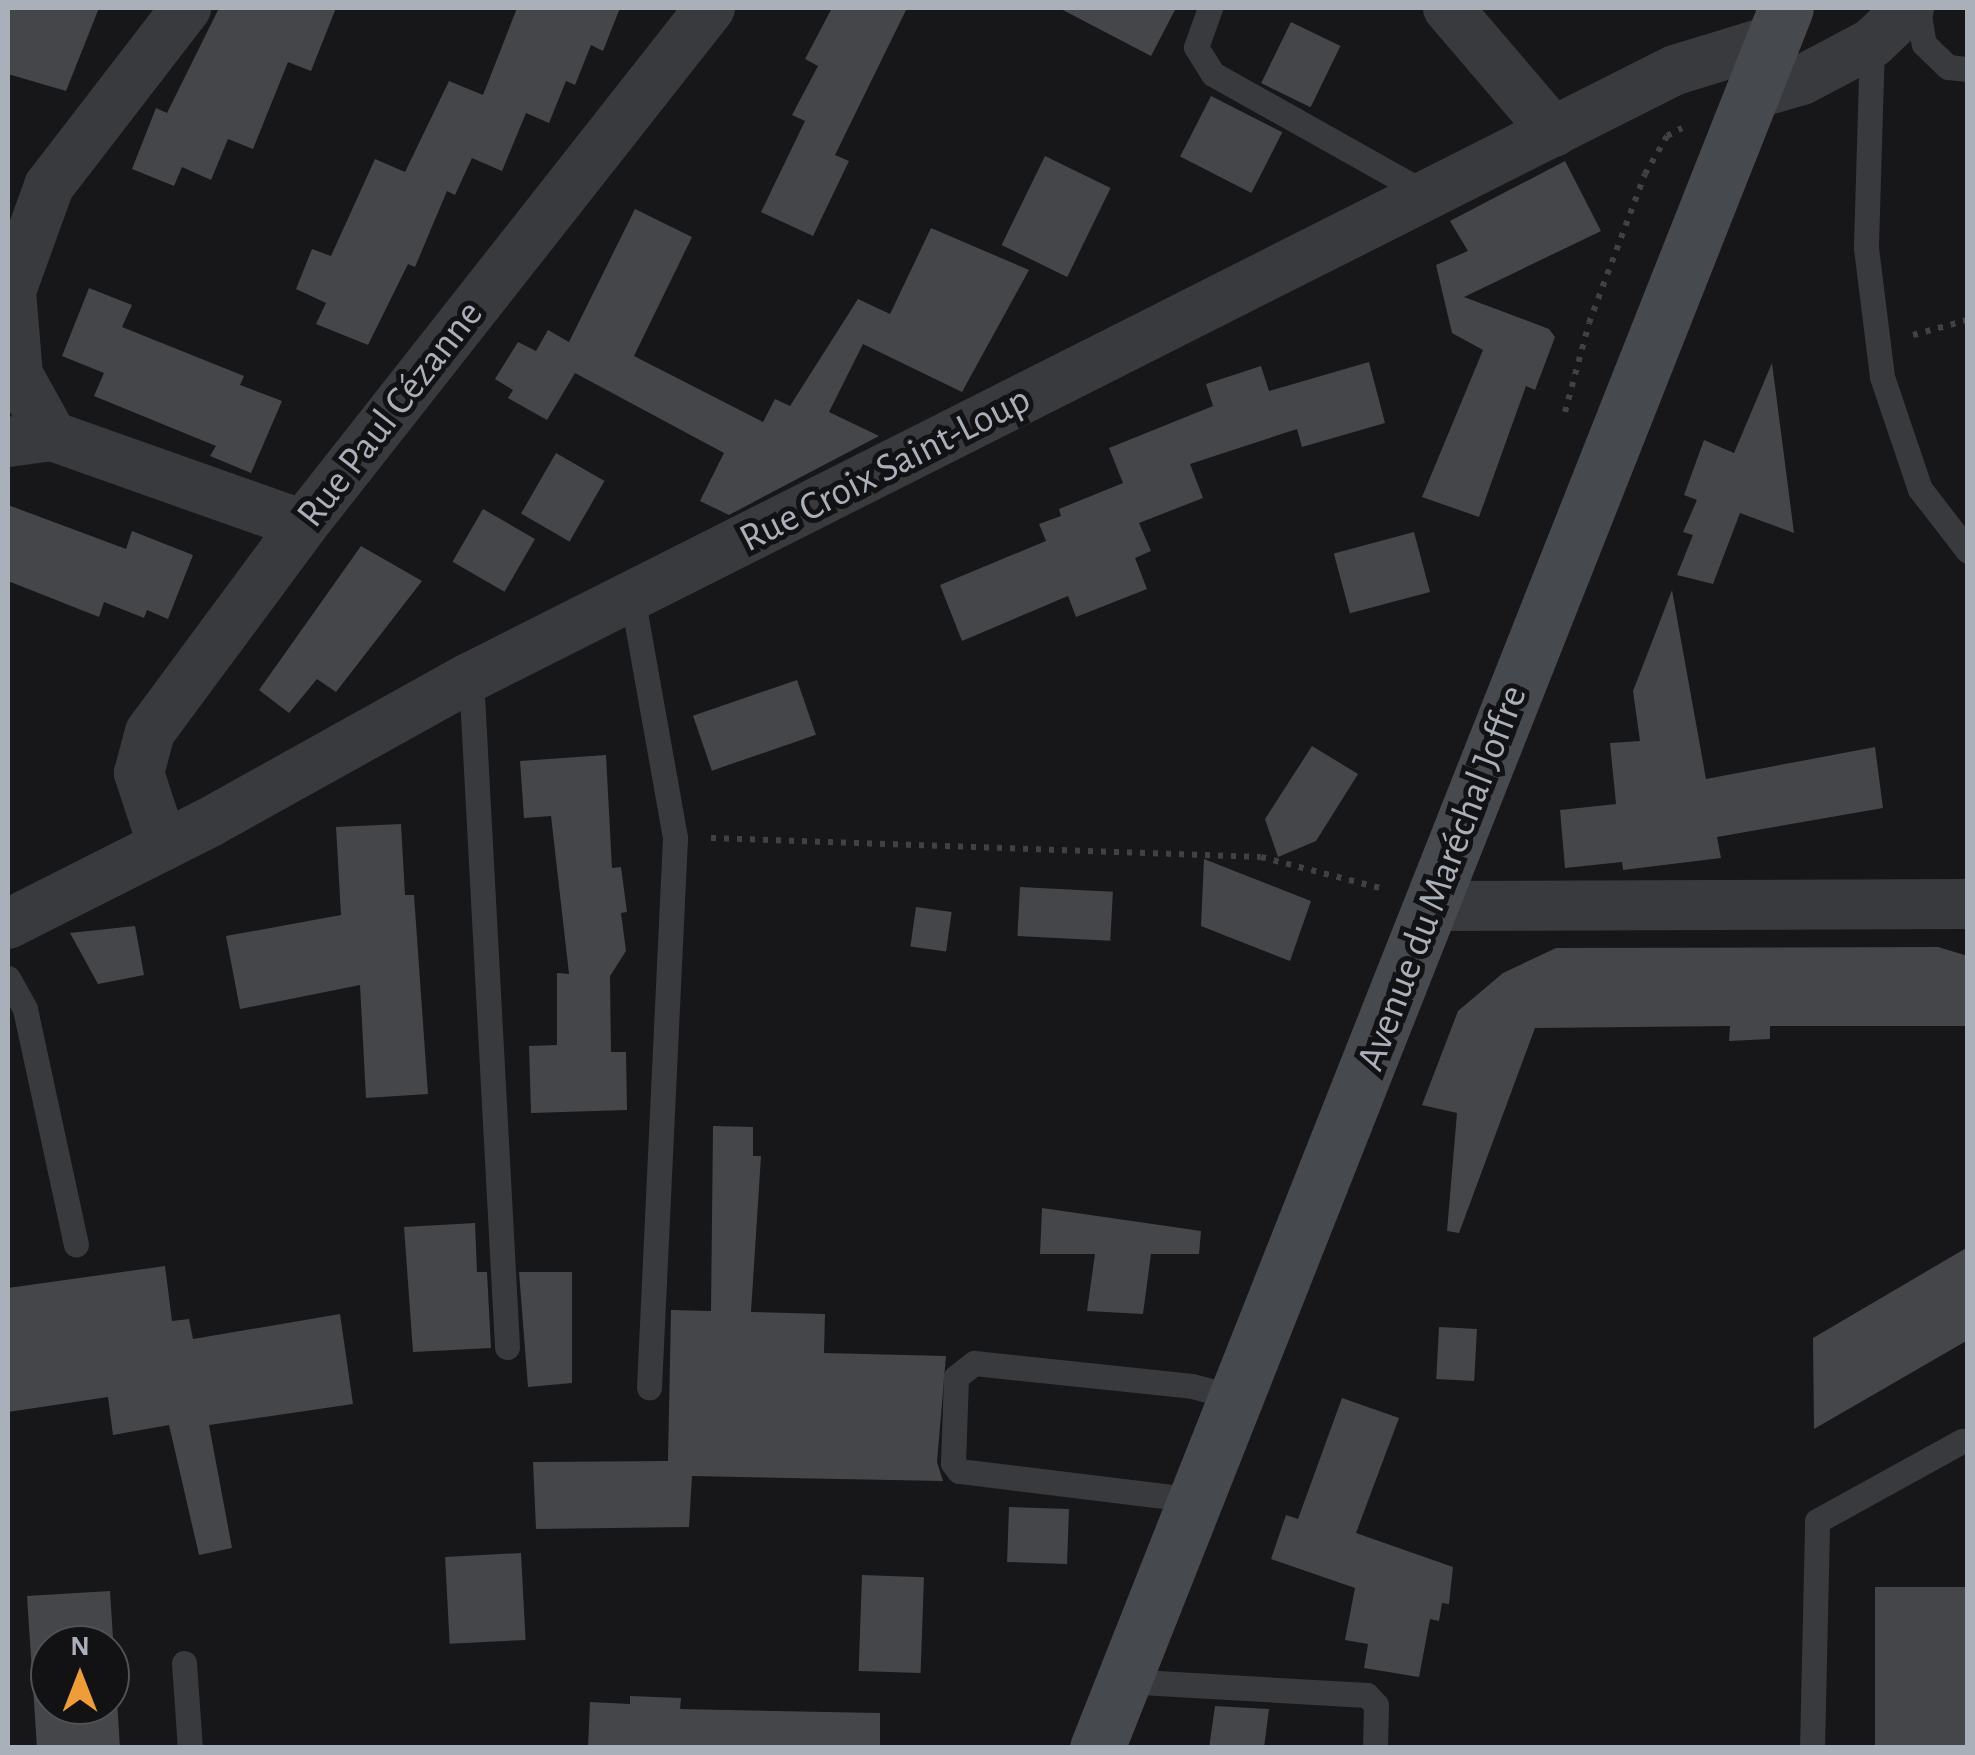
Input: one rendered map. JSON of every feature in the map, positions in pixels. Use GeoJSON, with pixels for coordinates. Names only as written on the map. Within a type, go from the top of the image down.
{"type":"FeatureCollection","features":[{"type":"Feature","properties":{"kind":"main road","name":"Avenue du Maréchal Joffre"},"geometry":{"type":"LineString","coordinates":[[1097,1748],[1236,1398],[1409,898],[1780,24]]}},
{"type":"Feature","properties":{"kind":"street"},"geometry":{"type":"LineString","coordinates":[[184,8],[49,186],[11,291],[18,376],[30,439],[303,525]]}},
{"type":"Feature","properties":{"kind":"street","name":"Rue Paul Cézanne"},"geometry":{"type":"LineString","coordinates":[[162,846],[139,774],[150,732],[303,525],[710,8]]}},
{"type":"Feature","properties":{"kind":"street"},"geometry":{"type":"LineString","coordinates":[[1448,8],[1554,132]]}},
{"type":"Feature","properties":{"kind":"street"},"geometry":{"type":"LineString","coordinates":[[1750,95],[1802,80],[1872,43],[1909,8]]}},
{"type":"Feature","properties":{"kind":"street","name":"Rue Croix Saint-Loup"},"geometry":{"type":"LineString","coordinates":[[8,924],[162,846],[471,677],[1675,70],[1780,24]]}},
{"type":"Feature","properties":{"kind":"street"},"geometry":{"type":"LineString","coordinates":[[1409,898],[1968,904]]}},
{"type":"Feature","properties":{"kind":"lane"},"geometry":{"type":"LineString","coordinates":[[1210,8],[1196,47],[1213,74],[1429,195]]}},
{"type":"Feature","properties":{"kind":"lane"},"geometry":{"type":"LineString","coordinates":[[1918,8],[1924,44],[1948,67],[1968,69]]}},
{"type":"Feature","properties":{"kind":"lane"},"geometry":{"type":"LineString","coordinates":[[1872,43],[1866,248],[1882,377],[1920,488],[1968,551]]}},
{"type":"Feature","properties":{"kind":"lane"},"geometry":{"type":"LineString","coordinates":[[632,596],[675,838],[649,1388]]}},
{"type":"Feature","properties":{"kind":"lane"},"geometry":{"type":"LineString","coordinates":[[471,677],[507,1346]]}},
{"type":"Feature","properties":{"kind":"lane"},"geometry":{"type":"LineString","coordinates":[[8,978],[25,1009],[76,1246]]}},
{"type":"Feature","properties":{"kind":"lane"},"geometry":{"type":"LineString","coordinates":[[1196,1500],[958,1471],[953,1463],[956,1377],[974,1362],[1192,1386],[1236,1398]]}},
{"type":"Feature","properties":{"kind":"lane"},"geometry":{"type":"LineString","coordinates":[[1812,1748],[1817,1521],[1962,1441]]}},
{"type":"Feature","properties":{"kind":"lane"},"geometry":{"type":"LineString","coordinates":[[184,1663],[190,1748]]}},
{"type":"Feature","properties":{"kind":"lane"},"geometry":{"type":"LineString","coordinates":[[1124,1681],[1366,1695],[1376,1705],[1376,1748]]}},
{"type":"Feature","properties":{"kind":"path"},"geometry":{"type":"LineString","coordinates":[[1878,344],[1968,320]]}},
{"type":"Feature","properties":{"kind":"path"},"geometry":{"type":"LineString","coordinates":[[675,838],[1261,857],[1409,898]]}},
{"type":"Feature","properties":{"kind":"building"},"geometry":{"type":"Polygon","coordinates":[[[8,8],[99,8],[66,91],[8,74],[8,8]]]}},
{"type":"Feature","properties":{"kind":"building"},"geometry":{"type":"Polygon","coordinates":[[[219,8],[336,8],[311,71],[288,62],[253,149],[228,139],[211,180],[182,167],[174,186],[132,169],[156,108],[167,113],[219,8]]]}},
{"type":"Feature","properties":{"kind":"building"},"geometry":{"type":"Polygon","coordinates":[[[517,8],[620,8],[603,51],[591,45],[575,85],[566,81],[549,123],[526,113],[502,171],[472,158],[455,195],[447,191],[415,267],[408,264],[368,345],[316,324],[326,303],[296,289],[312,249],[331,256],[375,159],[405,172],[449,81],[483,95],[517,8]]]}},
{"type":"Feature","properties":{"kind":"building"},"geometry":{"type":"Polygon","coordinates":[[[832,8],[907,8],[835,155],[849,161],[813,236],[761,212],[805,121],[792,115],[818,66],[805,59],[832,8]]]}},
{"type":"Feature","properties":{"kind":"building"},"geometry":{"type":"Polygon","coordinates":[[[1059,8],[1176,8],[1151,56],[1059,8]]]}},
{"type":"Feature","properties":{"kind":"building"},"geometry":{"type":"Polygon","coordinates":[[[1291,22],[1340,46],[1311,107],[1261,83],[1291,22]]]}},
{"type":"Feature","properties":{"kind":"building"},"geometry":{"type":"Polygon","coordinates":[[[1211,96],[1282,132],[1251,193],[1180,157],[1211,96]]]}},
{"type":"Feature","properties":{"kind":"building"},"geometry":{"type":"Polygon","coordinates":[[[1045,156],[1111,188],[1067,277],[1002,245],[1045,156]]]}},
{"type":"Feature","properties":{"kind":"building"},"geometry":{"type":"Polygon","coordinates":[[[1565,161],[1601,231],[1464,297],[1549,329],[1555,337],[1535,390],[1526,386],[1479,517],[1422,497],[1483,350],[1452,333],[1436,265],[1468,251],[1450,221],[1565,161]]]}},
{"type":"Feature","properties":{"kind":"building"},"geometry":{"type":"Polygon","coordinates":[[[635,209],[692,237],[634,356],[763,422],[775,399],[790,406],[858,299],[890,314],[931,228],[1029,270],[962,392],[863,344],[829,412],[879,436],[729,515],[700,501],[724,453],[575,373],[547,420],[508,398],[513,390],[495,379],[518,342],[536,351],[548,330],[569,342],[635,209]]]}},
{"type":"Feature","properties":{"kind":"building"},"geometry":{"type":"Polygon","coordinates":[[[89,288],[132,305],[122,327],[244,376],[240,385],[282,401],[251,473],[210,456],[216,446],[94,396],[104,373],[62,356],[89,288]]]}},
{"type":"Feature","properties":{"kind":"building"},"geometry":{"type":"Polygon","coordinates":[[[1369,362],[1385,423],[1302,447],[1297,429],[1190,464],[1203,498],[1139,523],[1151,551],[1135,558],[1147,589],[1076,617],[1068,596],[962,641],[940,585],[1046,541],[1039,524],[1061,516],[1059,509],[1123,483],[1109,448],[1213,406],[1206,384],[1261,366],[1269,391],[1369,362]]]}},
{"type":"Feature","properties":{"kind":"building"},"geometry":{"type":"Polygon","coordinates":[[[1772,363],[1794,533],[1740,513],[1713,584],[1677,575],[1693,535],[1683,532],[1697,500],[1684,495],[1704,440],[1734,453],[1772,363]]]}},
{"type":"Feature","properties":{"kind":"building"},"geometry":{"type":"Polygon","coordinates":[[[556,453],[604,481],[569,542],[521,514],[556,453]]]}},
{"type":"Feature","properties":{"kind":"building"},"geometry":{"type":"Polygon","coordinates":[[[8,505],[126,549],[132,531],[193,555],[168,619],[147,610],[144,618],[104,602],[99,617],[8,581],[8,505]]]}},
{"type":"Feature","properties":{"kind":"building"},"geometry":{"type":"Polygon","coordinates":[[[483,509],[535,539],[504,592],[452,562],[483,509]]]}},
{"type":"Feature","properties":{"kind":"building"},"geometry":{"type":"Polygon","coordinates":[[[1414,532],[1430,592],[1350,613],[1334,553],[1414,532]]]}},
{"type":"Feature","properties":{"kind":"building"},"geometry":{"type":"Polygon","coordinates":[[[361,546],[422,581],[336,692],[317,679],[289,713],[259,690],[361,546]]]}},
{"type":"Feature","properties":{"kind":"building"},"geometry":{"type":"Polygon","coordinates":[[[1672,590],[1706,779],[1875,747],[1883,808],[1717,837],[1721,858],[1623,870],[1622,862],[1565,868],[1560,810],[1616,804],[1610,743],[1640,741],[1633,691],[1672,590]]]}},
{"type":"Feature","properties":{"kind":"building"},"geometry":{"type":"Polygon","coordinates":[[[797,680],[816,735],[712,771],[693,716],[797,680]]]}},
{"type":"Feature","properties":{"kind":"building"},"geometry":{"type":"Polygon","coordinates":[[[1312,746],[1358,774],[1316,841],[1278,857],[1265,819],[1312,746]]]}},
{"type":"Feature","properties":{"kind":"building"},"geometry":{"type":"Polygon","coordinates":[[[606,755],[612,868],[621,867],[627,912],[621,913],[626,951],[610,976],[611,1052],[626,1052],[627,1110],[531,1113],[529,1046],[557,1045],[557,973],[569,974],[551,816],[524,818],[520,761],[606,755]]]}},
{"type":"Feature","properties":{"kind":"building"},"geometry":{"type":"Polygon","coordinates":[[[401,824],[405,895],[414,895],[428,1094],[366,1098],[360,985],[240,1009],[226,936],[341,915],[336,827],[401,824]]]}},
{"type":"Feature","properties":{"kind":"building"},"geometry":{"type":"Polygon","coordinates":[[[1204,859],[1311,901],[1290,961],[1201,926],[1204,859]]]}},
{"type":"Feature","properties":{"kind":"building"},"geometry":{"type":"Polygon","coordinates":[[[1020,887],[1113,892],[1110,941],[1017,936],[1020,887]]]}},
{"type":"Feature","properties":{"kind":"building"},"geometry":{"type":"Polygon","coordinates":[[[916,907],[952,912],[946,952],[910,947],[916,907]]]}},
{"type":"Feature","properties":{"kind":"building"},"geometry":{"type":"Polygon","coordinates":[[[135,926],[144,975],[98,984],[70,933],[135,926]]]}},
{"type":"Feature","properties":{"kind":"building"},"geometry":{"type":"Polygon","coordinates":[[[1938,947],[1968,956],[1968,1026],[1770,1026],[1770,1039],[1729,1041],[1730,1026],[1535,1028],[1459,1233],[1447,1231],[1457,1113],[1422,1105],[1458,1011],[1503,973],[1556,948],[1938,947]]]}},
{"type":"Feature","properties":{"kind":"building"},"geometry":{"type":"Polygon","coordinates":[[[713,1126],[753,1127],[753,1156],[761,1156],[751,1312],[825,1314],[824,1353],[946,1356],[937,1462],[943,1481],[692,1476],[689,1527],[536,1529],[533,1462],[668,1461],[671,1310],[711,1311],[713,1126]]]}},
{"type":"Feature","properties":{"kind":"building"},"geometry":{"type":"Polygon","coordinates":[[[1042,1208],[1201,1231],[1199,1254],[1151,1254],[1143,1314],[1087,1311],[1095,1254],[1040,1254],[1042,1208]]]}},
{"type":"Feature","properties":{"kind":"building"},"geometry":{"type":"Polygon","coordinates":[[[475,1223],[477,1272],[487,1272],[491,1348],[413,1352],[404,1227],[475,1223]]]}},
{"type":"Feature","properties":{"kind":"building"},"geometry":{"type":"Polygon","coordinates":[[[1968,1247],[1968,1340],[1814,1429],[1813,1338],[1968,1247]]]}},
{"type":"Feature","properties":{"kind":"building"},"geometry":{"type":"Polygon","coordinates":[[[165,1266],[172,1321],[189,1319],[193,1339],[340,1314],[353,1404],[209,1425],[232,1548],[199,1555],[169,1425],[113,1435],[108,1397],[8,1412],[8,1288],[165,1266]]]}},
{"type":"Feature","properties":{"kind":"building"},"geometry":{"type":"Polygon","coordinates":[[[519,1272],[572,1272],[572,1383],[528,1387],[519,1272]]]}},
{"type":"Feature","properties":{"kind":"building"},"geometry":{"type":"Polygon","coordinates":[[[1439,1327],[1477,1329],[1474,1381],[1436,1379],[1439,1327]]]}},
{"type":"Feature","properties":{"kind":"building"},"geometry":{"type":"Polygon","coordinates":[[[1342,1398],[1399,1418],[1356,1533],[1453,1567],[1449,1604],[1442,1603],[1439,1621],[1430,1619],[1419,1677],[1364,1668],[1368,1644],[1345,1640],[1355,1588],[1271,1559],[1286,1515],[1298,1519],[1342,1398]]]}},
{"type":"Feature","properties":{"kind":"building"},"geometry":{"type":"Polygon","coordinates":[[[1009,1507],[1069,1509],[1067,1564],[1007,1562],[1009,1507]]]}},
{"type":"Feature","properties":{"kind":"building"},"geometry":{"type":"Polygon","coordinates":[[[521,1553],[526,1640],[450,1644],[445,1557],[521,1553]]]}},
{"type":"Feature","properties":{"kind":"building"},"geometry":{"type":"Polygon","coordinates":[[[862,1575],[924,1577],[921,1673],[859,1671],[862,1575]]]}},
{"type":"Feature","properties":{"kind":"building"},"geometry":{"type":"Polygon","coordinates":[[[1875,1587],[1968,1587],[1968,1748],[1875,1748],[1875,1587]]]}},
{"type":"Feature","properties":{"kind":"building"},"geometry":{"type":"Polygon","coordinates":[[[110,1591],[112,1625],[30,1625],[30,1642],[27,1596],[110,1591]]]}},
{"type":"Feature","properties":{"kind":"building"},"geometry":{"type":"Polygon","coordinates":[[[630,1696],[681,1698],[680,1709],[880,1713],[880,1748],[588,1748],[590,1702],[630,1704],[630,1696]]]}},
{"type":"Feature","properties":{"kind":"building"},"geometry":{"type":"Polygon","coordinates":[[[1215,1706],[1269,1709],[1264,1748],[1209,1748],[1215,1706]]]}},
{"type":"Feature","properties":{"kind":"building"},"geometry":{"type":"Polygon","coordinates":[[[35,1725],[119,1725],[120,1748],[37,1748],[35,1725]]]}}]}
